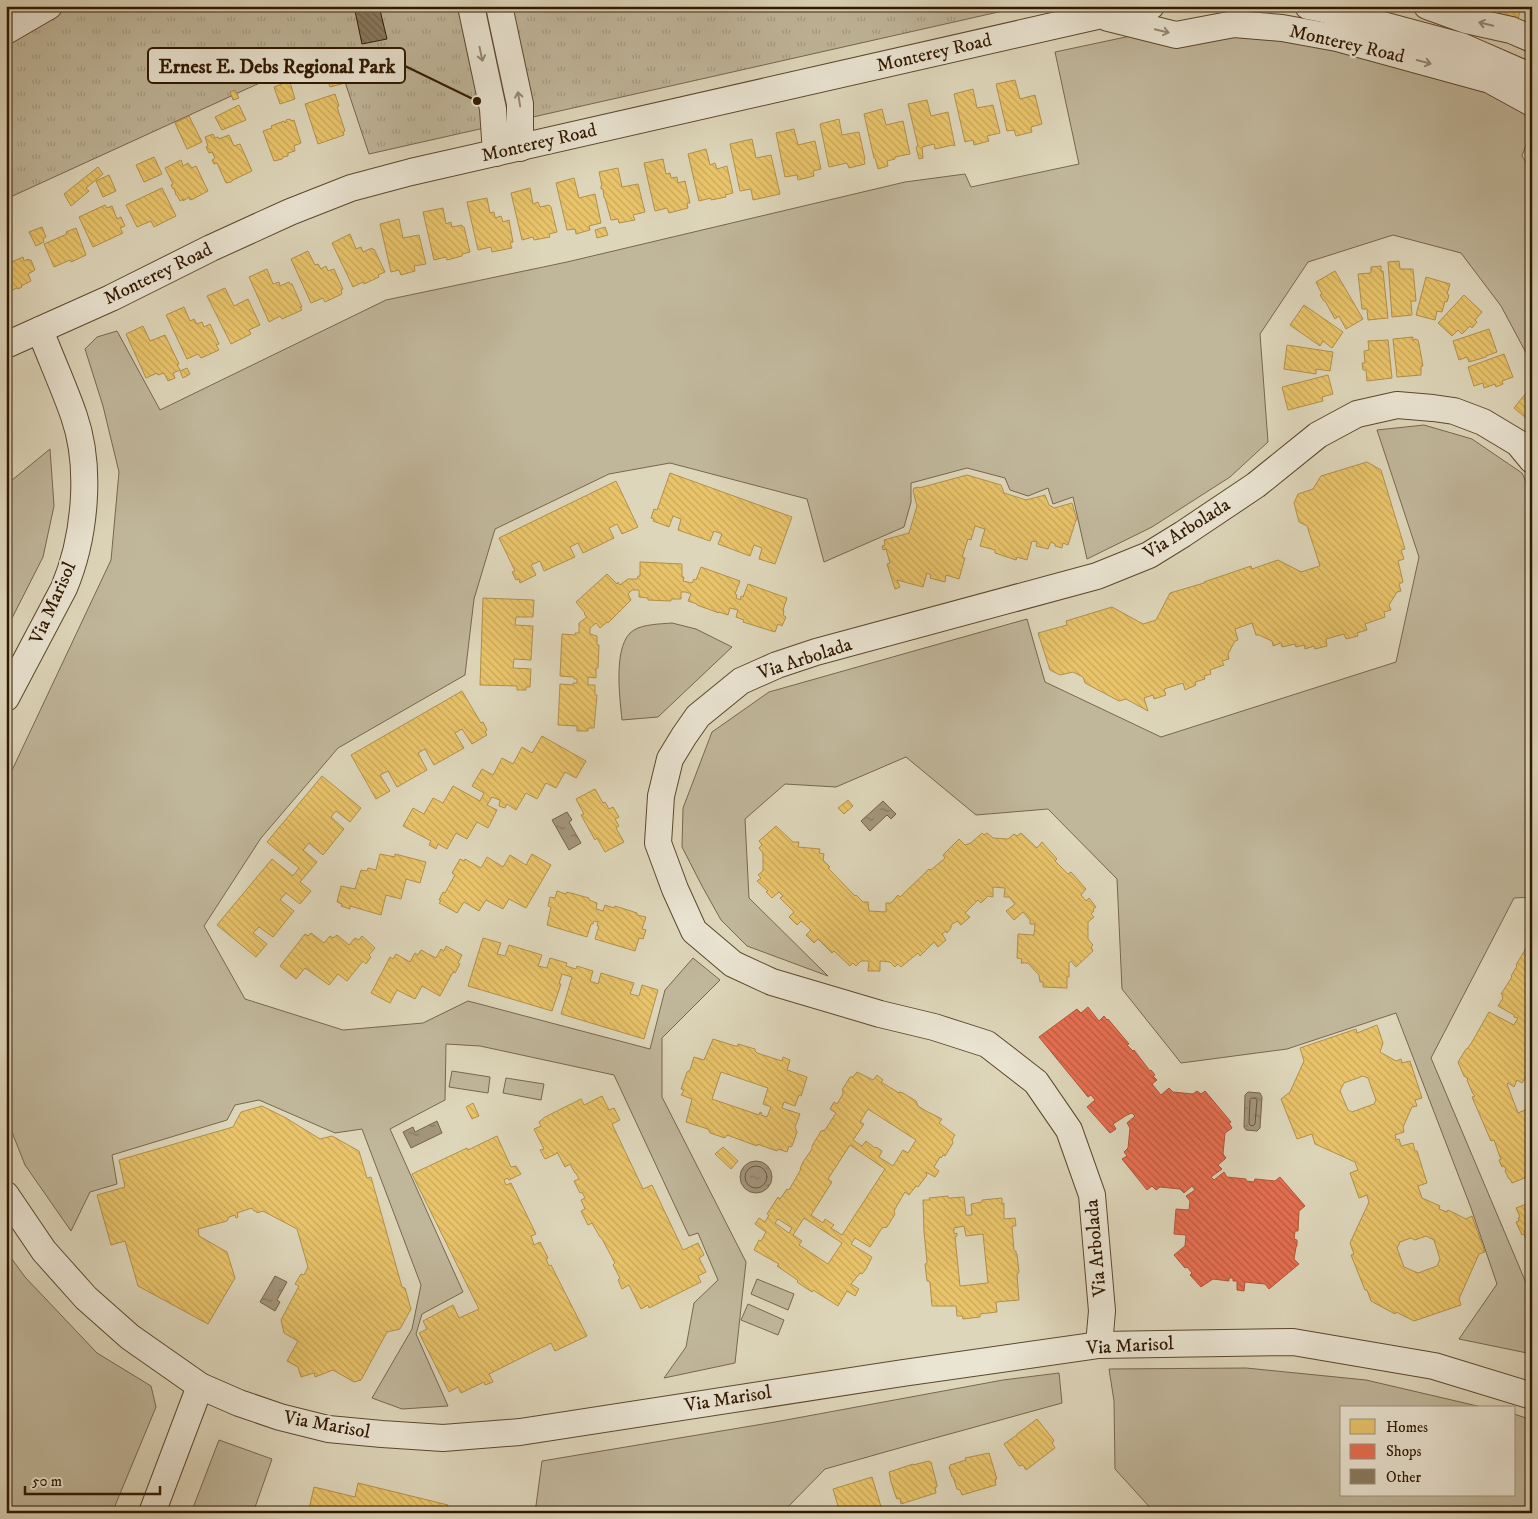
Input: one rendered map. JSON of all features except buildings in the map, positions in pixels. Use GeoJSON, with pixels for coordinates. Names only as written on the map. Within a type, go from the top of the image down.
{"type":"FeatureCollection","features":[{"type":"Feature","properties":{"kind":"street"},"geometry":{"type":"LineString","coordinates":[[6,31],[49,6]]}},
{"type":"Feature","properties":{"kind":"street"},"geometry":{"type":"LineString","coordinates":[[472,6],[493,109],[508,150]]}},
{"type":"Feature","properties":{"kind":"street"},"geometry":{"type":"LineString","coordinates":[[499,6],[520,104],[508,150]]}},
{"type":"Feature","properties":{"kind":"street","name":"Monterey Road"},"geometry":{"type":"LineString","coordinates":[[6,345],[111,298],[211,248],[290,212],[342,192],[411,172],[1097,16],[1151,6]]}},
{"type":"Feature","properties":{"kind":"street","name":"Monterey Road"},"geometry":{"type":"LineString","coordinates":[[1308,6],[1461,46],[1532,77]]}},
{"type":"Feature","properties":{"kind":"street"},"geometry":{"type":"LineString","coordinates":[[1427,6],[1466,20],[1512,30],[1532,39]]}},
{"type":"Feature","properties":{"kind":"street","name":"Monterey Road"},"geometry":{"type":"LineString","coordinates":[[1097,16],[1176,35],[1234,24],[1282,28],[1337,38],[1490,80],[1532,103]]}},
{"type":"Feature","properties":{"kind":"street","name":"Via Marisol"},"geometry":{"type":"LineString","coordinates":[[6,698],[72,570],[82,523],[82,447],[74,417],[40,330]]}},
{"type":"Feature","properties":{"kind":"street","name":"Via Arbolada"},"geometry":{"type":"LineString","coordinates":[[1099,1345],[1102,1311],[1092,1195],[1069,1130],[1036,1082],[987,1044],[934,1027],[880,1014],[772,982],[733,964],[694,931],[675,889],[658,843],[661,796],[670,759],[698,716],[741,681],[777,665],[816,652],[1096,576],[1150,555],[1256,486],[1318,435],[1357,414],[1398,405],[1454,411],[1483,422],[1518,443],[1532,460]]}},
{"type":"Feature","properties":{"kind":"street","name":"Via Marisol"},"geometry":{"type":"LineString","coordinates":[[6,1195],[44,1251],[86,1298],[130,1337],[200,1386],[238,1403],[280,1417],[328,1429],[443,1438],[530,1430],[1099,1345],[1293,1342],[1434,1366],[1532,1396]]}},
{"type":"Feature","properties":{"kind":"street"},"geometry":{"type":"LineString","coordinates":[[152,1513],[200,1386]]}},
{"type":"Feature","properties":{"kind":"green space"},"geometry":{"type":"Polygon","coordinates":[[[6,6],[1025,6],[369,154],[334,49],[6,199],[6,6]]]}},
{"type":"Feature","properties":{"kind":"green space"},"geometry":{"type":"Polygon","coordinates":[[[1140,34],[1259,34],[1424,70],[1532,109],[1532,129],[1522,156],[1532,171],[1532,364],[1501,306],[1461,253],[1393,235],[1308,262],[1260,334],[1268,442],[1230,477],[1152,527],[1087,559],[1073,497],[1053,504],[1048,488],[1028,496],[1010,490],[1005,478],[967,468],[911,483],[911,502],[904,527],[824,562],[807,499],[670,463],[609,474],[495,529],[474,599],[465,675],[338,748],[261,838],[204,926],[245,999],[343,1030],[423,1023],[468,1001],[650,1049],[665,990],[693,958],[720,980],[662,1038],[662,1097],[746,1262],[735,1363],[664,1378],[686,1347],[694,1303],[718,1280],[698,1233],[689,1236],[614,1075],[480,1046],[446,1044],[445,1100],[390,1129],[463,1292],[422,1314],[416,1334],[448,1406],[402,1409],[372,1398],[412,1329],[421,1285],[362,1129],[335,1133],[259,1100],[235,1105],[227,1120],[112,1155],[117,1184],[90,1192],[71,1231],[25,1165],[6,1117],[6,783],[111,560],[119,472],[103,406],[85,349],[97,337],[117,331],[160,410],[386,300],[567,262],[905,182],[965,174],[971,187],[1079,164],[1055,52],[1140,34]]]}},
{"type":"Feature","properties":{"kind":"green space"},"geometry":{"type":"Polygon","coordinates":[[[1424,425],[1472,439],[1522,473],[1532,494],[1532,897],[1514,898],[1431,1058],[1532,1297],[1532,1354],[1459,1339],[1497,1284],[1471,1208],[1396,1013],[1287,1049],[1181,1063],[1122,989],[1117,879],[1048,809],[976,815],[906,757],[836,787],[785,784],[745,819],[749,898],[828,976],[747,946],[721,920],[682,847],[683,808],[712,732],[769,692],[1027,619],[1045,682],[1161,737],[1396,662],[1419,557],[1377,430],[1424,425]]]}},
{"type":"Feature","properties":{"kind":"green space"},"geometry":{"type":"Polygon","coordinates":[[[50,449],[54,506],[43,557],[6,630],[6,485],[50,449]]]}},
{"type":"Feature","properties":{"kind":"green space"},"geometry":{"type":"Polygon","coordinates":[[[672,623],[696,629],[732,647],[658,717],[622,720],[619,672],[620,659],[627,637],[634,630],[643,627],[672,623]]]}},
{"type":"Feature","properties":{"kind":"green space"},"geometry":{"type":"Polygon","coordinates":[[[452,1071],[490,1077],[488,1093],[449,1087],[452,1071]]]}},
{"type":"Feature","properties":{"kind":"green space"},"geometry":{"type":"Polygon","coordinates":[[[506,1078],[544,1084],[541,1100],[503,1093],[506,1078]]]}},
{"type":"Feature","properties":{"kind":"green space"},"geometry":{"type":"Polygon","coordinates":[[[6,1251],[25,1277],[97,1353],[151,1386],[156,1407],[112,1513],[6,1513],[6,1251]]]}},
{"type":"Feature","properties":{"kind":"green space"},"geometry":{"type":"Polygon","coordinates":[[[757,1279],[794,1294],[788,1310],[751,1294],[757,1279]]]}},
{"type":"Feature","properties":{"kind":"green space"},"geometry":{"type":"Polygon","coordinates":[[[748,1304],[784,1320],[778,1335],[741,1320],[748,1304]]]}},
{"type":"Feature","properties":{"kind":"green space"},"geometry":{"type":"Polygon","coordinates":[[[1246,1368],[1366,1380],[1477,1406],[1340,1406],[1340,1496],[1516,1496],[1516,1415],[1532,1420],[1532,1513],[1155,1513],[1115,1469],[1114,1401],[1109,1369],[1246,1368]]]}},
{"type":"Feature","properties":{"kind":"green space"},"geometry":{"type":"Polygon","coordinates":[[[1059,1373],[1062,1403],[825,1469],[782,1513],[535,1513],[542,1461],[775,1422],[1003,1380],[1059,1373]]]}},
{"type":"Feature","properties":{"kind":"green space"},"geometry":{"type":"Polygon","coordinates":[[[219,1440],[272,1459],[253,1513],[191,1513],[219,1440]]]}},
{"type":"Feature","properties":{"kind":"water"},"geometry":{"type":"Polygon","coordinates":[[[883,801],[896,814],[891,819],[887,815],[870,831],[861,821],[883,801]]]}},
{"type":"Feature","properties":{"kind":"water"},"geometry":{"type":"Polygon","coordinates":[[[567,812],[572,820],[569,822],[581,843],[569,850],[552,820],[567,812]]]}},
{"type":"Feature","properties":{"kind":"water"},"geometry":{"type":"Polygon","coordinates":[[[1248,1092],[1260,1093],[1262,1097],[1260,1128],[1257,1131],[1246,1130],[1244,1127],[1245,1095],[1248,1092]]]}},
{"type":"Feature","properties":{"kind":"water"},"geometry":{"type":"Polygon","coordinates":[[[437,1121],[442,1133],[411,1148],[403,1132],[413,1127],[415,1132],[437,1121]]]}},
{"type":"Feature","properties":{"kind":"water"},"geometry":{"type":"Polygon","coordinates":[[[756,1161],[762,1162],[767,1166],[771,1171],[771,1183],[767,1188],[762,1192],[756,1193],[750,1192],[745,1188],[741,1183],[740,1177],[741,1171],[745,1166],[750,1162],[756,1161]]]}},
{"type":"Feature","properties":{"kind":"water"},"geometry":{"type":"Polygon","coordinates":[[[275,1276],[287,1282],[277,1300],[280,1302],[275,1311],[260,1302],[275,1276]]]}},
{"type":"Feature","properties":{"kind":"place","name":"Ernest E. Debs Regional Park"},"geometry":{"type":"Point","coordinates":[477,101]}}]}
